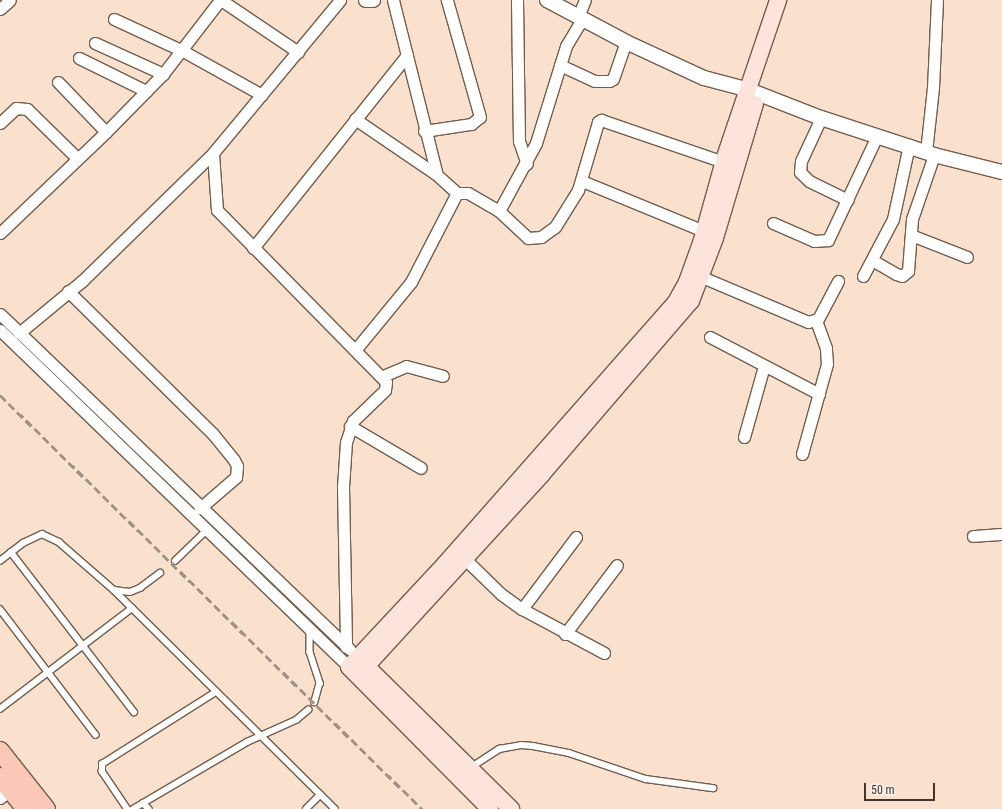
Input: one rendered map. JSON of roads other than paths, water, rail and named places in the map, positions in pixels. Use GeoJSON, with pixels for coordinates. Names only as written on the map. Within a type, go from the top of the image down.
{"type":"FeatureCollection","features":[{"type":"Feature","properties":{"kind":"main road"},"geometry":{"type":"LineString","coordinates":[[356,663],[465,559],[676,322],[691,301],[702,276],[754,92],[778,0]]}},
{"type":"Feature","properties":{"kind":"main road"},"geometry":{"type":"LineString","coordinates":[[356,663],[676,302],[687,282],[704,231],[724,162],[754,92],[788,0]]}},
{"type":"Feature","properties":{"kind":"main road"},"geometry":{"type":"LineString","coordinates":[[356,663],[512,809]]}},
{"type":"Feature","properties":{"kind":"main road"},"geometry":{"type":"LineString","coordinates":[[356,663],[490,809]]}},
{"type":"Feature","properties":{"kind":"main road"},"geometry":{"type":"LineString","coordinates":[[0,750],[8,786],[26,809]]}},
{"type":"Feature","properties":{"kind":"main road"},"geometry":{"type":"LineString","coordinates":[[8,786],[46,809]]}},
{"type":"Feature","properties":{"kind":"street"},"geometry":{"type":"LineString","coordinates":[[0,9],[10,0]]}},
{"type":"Feature","properties":{"kind":"street"},"geometry":{"type":"LineString","coordinates":[[19,333],[68,291],[159,208],[213,153],[340,0]]}},
{"type":"Feature","properties":{"kind":"street"},"geometry":{"type":"LineString","coordinates":[[366,0],[373,0]]}},
{"type":"Feature","properties":{"kind":"street"},"geometry":{"type":"LineString","coordinates":[[393,0],[424,132],[437,175]]}},
{"type":"Feature","properties":{"kind":"street"},"geometry":{"type":"LineString","coordinates":[[424,132],[471,124],[476,122],[480,117],[447,0]]}},
{"type":"Feature","properties":{"kind":"street"},"geometry":{"type":"LineString","coordinates":[[518,0],[519,140],[527,164]]}},
{"type":"Feature","properties":{"kind":"street"},"geometry":{"type":"LineString","coordinates":[[547,0],[626,42],[682,69],[754,92],[821,118],[910,145],[930,154],[1002,172]]}},
{"type":"Feature","properties":{"kind":"street"},"geometry":{"type":"LineString","coordinates":[[500,211],[527,164],[536,142],[566,46],[580,18],[585,0]]}},
{"type":"Feature","properties":{"kind":"street"},"geometry":{"type":"LineString","coordinates":[[872,260],[896,274],[905,275],[914,212],[930,154],[937,0]]}},
{"type":"Feature","properties":{"kind":"street"},"geometry":{"type":"LineString","coordinates":[[0,233],[106,132],[163,74],[182,51],[218,1],[298,52]]}},
{"type":"Feature","properties":{"kind":"street"},"geometry":{"type":"LineString","coordinates":[[114,19],[182,51],[262,95]]}},
{"type":"Feature","properties":{"kind":"street"},"geometry":{"type":"LineString","coordinates":[[560,65],[595,81],[609,81],[613,79],[626,42]]}},
{"type":"Feature","properties":{"kind":"street"},"geometry":{"type":"LineString","coordinates":[[95,43],[163,74]]}},
{"type":"Feature","properties":{"kind":"street"},"geometry":{"type":"LineString","coordinates":[[253,248],[407,55]]}},
{"type":"Feature","properties":{"kind":"street"},"geometry":{"type":"LineString","coordinates":[[79,58],[146,91]]}},
{"type":"Feature","properties":{"kind":"street"},"geometry":{"type":"LineString","coordinates":[[58,82],[106,132]]}},
{"type":"Feature","properties":{"kind":"street"},"geometry":{"type":"LineString","coordinates":[[0,123],[16,108],[27,109],[77,158]]}},
{"type":"Feature","properties":{"kind":"street"},"geometry":{"type":"LineString","coordinates":[[821,118],[801,162],[800,172],[809,181],[848,200]]}},
{"type":"Feature","properties":{"kind":"street"},"geometry":{"type":"LineString","coordinates":[[355,119],[437,175],[457,194],[468,193],[500,211],[528,238],[541,237],[555,227],[572,202],[582,181],[598,122],[601,120],[724,162]]}},
{"type":"Feature","properties":{"kind":"street"},"geometry":{"type":"LineString","coordinates":[[773,222],[814,242],[824,242],[831,237],[877,136]]}},
{"type":"Feature","properties":{"kind":"street"},"geometry":{"type":"LineString","coordinates":[[864,276],[893,219],[910,145]]}},
{"type":"Feature","properties":{"kind":"street"},"geometry":{"type":"LineString","coordinates":[[213,153],[217,180],[214,204],[217,210],[253,248],[383,376],[386,382],[385,390],[358,414],[350,426],[346,442],[343,479],[356,663]]}},
{"type":"Feature","properties":{"kind":"street"},"geometry":{"type":"LineString","coordinates":[[582,181],[704,231]]}},
{"type":"Feature","properties":{"kind":"street"},"geometry":{"type":"LineString","coordinates":[[356,350],[407,288],[457,194]]}},
{"type":"Feature","properties":{"kind":"street"},"geometry":{"type":"LineString","coordinates":[[911,235],[967,258]]}},
{"type":"Feature","properties":{"kind":"street"},"geometry":{"type":"LineString","coordinates":[[702,276],[803,321],[816,321]]}},
{"type":"Feature","properties":{"kind":"street"},"geometry":{"type":"LineString","coordinates":[[802,454],[819,394],[827,358],[816,321],[838,281]]}},
{"type":"Feature","properties":{"kind":"street"},"geometry":{"type":"LineString","coordinates":[[68,291],[213,434],[234,460],[237,466],[236,478],[200,508]]}},
{"type":"Feature","properties":{"kind":"street"},"geometry":{"type":"LineString","coordinates":[[0,314],[200,508],[356,663]]}},
{"type":"Feature","properties":{"kind":"street"},"geometry":{"type":"LineString","coordinates":[[0,330],[310,630],[356,663]]}},
{"type":"Feature","properties":{"kind":"street"},"geometry":{"type":"LineString","coordinates":[[710,338],[819,394]]}},
{"type":"Feature","properties":{"kind":"street"},"geometry":{"type":"LineString","coordinates":[[383,376],[406,366],[443,376]]}},
{"type":"Feature","properties":{"kind":"street"},"geometry":{"type":"LineString","coordinates":[[744,436],[764,366]]}},
{"type":"Feature","properties":{"kind":"street"},"geometry":{"type":"LineString","coordinates":[[350,426],[421,468]]}},
{"type":"Feature","properties":{"kind":"street"},"geometry":{"type":"LineString","coordinates":[[973,536],[1002,534]]}},
{"type":"Feature","properties":{"kind":"street"},"geometry":{"type":"LineString","coordinates":[[522,609],[576,537]]}},
{"type":"Feature","properties":{"kind":"street"},"geometry":{"type":"LineString","coordinates":[[465,559],[501,594],[522,609],[565,634],[604,653]]}},
{"type":"Feature","properties":{"kind":"street"},"geometry":{"type":"LineString","coordinates":[[565,634],[617,564]]}},
{"type":"Feature","properties":{"kind":"lane"},"geometry":{"type":"LineString","coordinates":[[175,561],[206,531]]}},
{"type":"Feature","properties":{"kind":"lane"},"geometry":{"type":"LineString","coordinates":[[0,561],[35,536],[51,536],[114,590],[335,809]]}},
{"type":"Feature","properties":{"kind":"lane"},"geometry":{"type":"LineString","coordinates":[[11,552],[84,644],[134,712]]}},
{"type":"Feature","properties":{"kind":"lane"},"geometry":{"type":"LineString","coordinates":[[114,590],[130,592],[140,588],[160,573]]}},
{"type":"Feature","properties":{"kind":"lane"},"geometry":{"type":"LineString","coordinates":[[0,708],[132,608]]}},
{"type":"Feature","properties":{"kind":"lane"},"geometry":{"type":"LineString","coordinates":[[0,609],[49,671],[96,735]]}},
{"type":"Feature","properties":{"kind":"lane"},"geometry":{"type":"LineString","coordinates":[[310,630],[310,652],[320,679],[315,702]]}},
{"type":"Feature","properties":{"kind":"lane"},"geometry":{"type":"LineString","coordinates":[[127,809],[102,772],[102,764],[216,692]]}},
{"type":"Feature","properties":{"kind":"lane"},"geometry":{"type":"LineString","coordinates":[[133,809],[262,735],[296,720],[308,710]]}},
{"type":"Feature","properties":{"kind":"lane"},"geometry":{"type":"LineString","coordinates":[[469,768],[499,749],[521,745],[569,753],[646,779],[713,788]]}},
{"type":"Feature","properties":{"kind":"lane"},"geometry":{"type":"LineString","coordinates":[[306,809],[320,794]]}},
{"type":"Feature","properties":{"kind":"lane"},"geometry":{"type":"LineString","coordinates":[[143,803],[149,809]]}},
{"type":"Feature","properties":{"kind":"railway"},"geometry":{"type":"LineString","coordinates":[[0,395],[422,809]]}}]}
